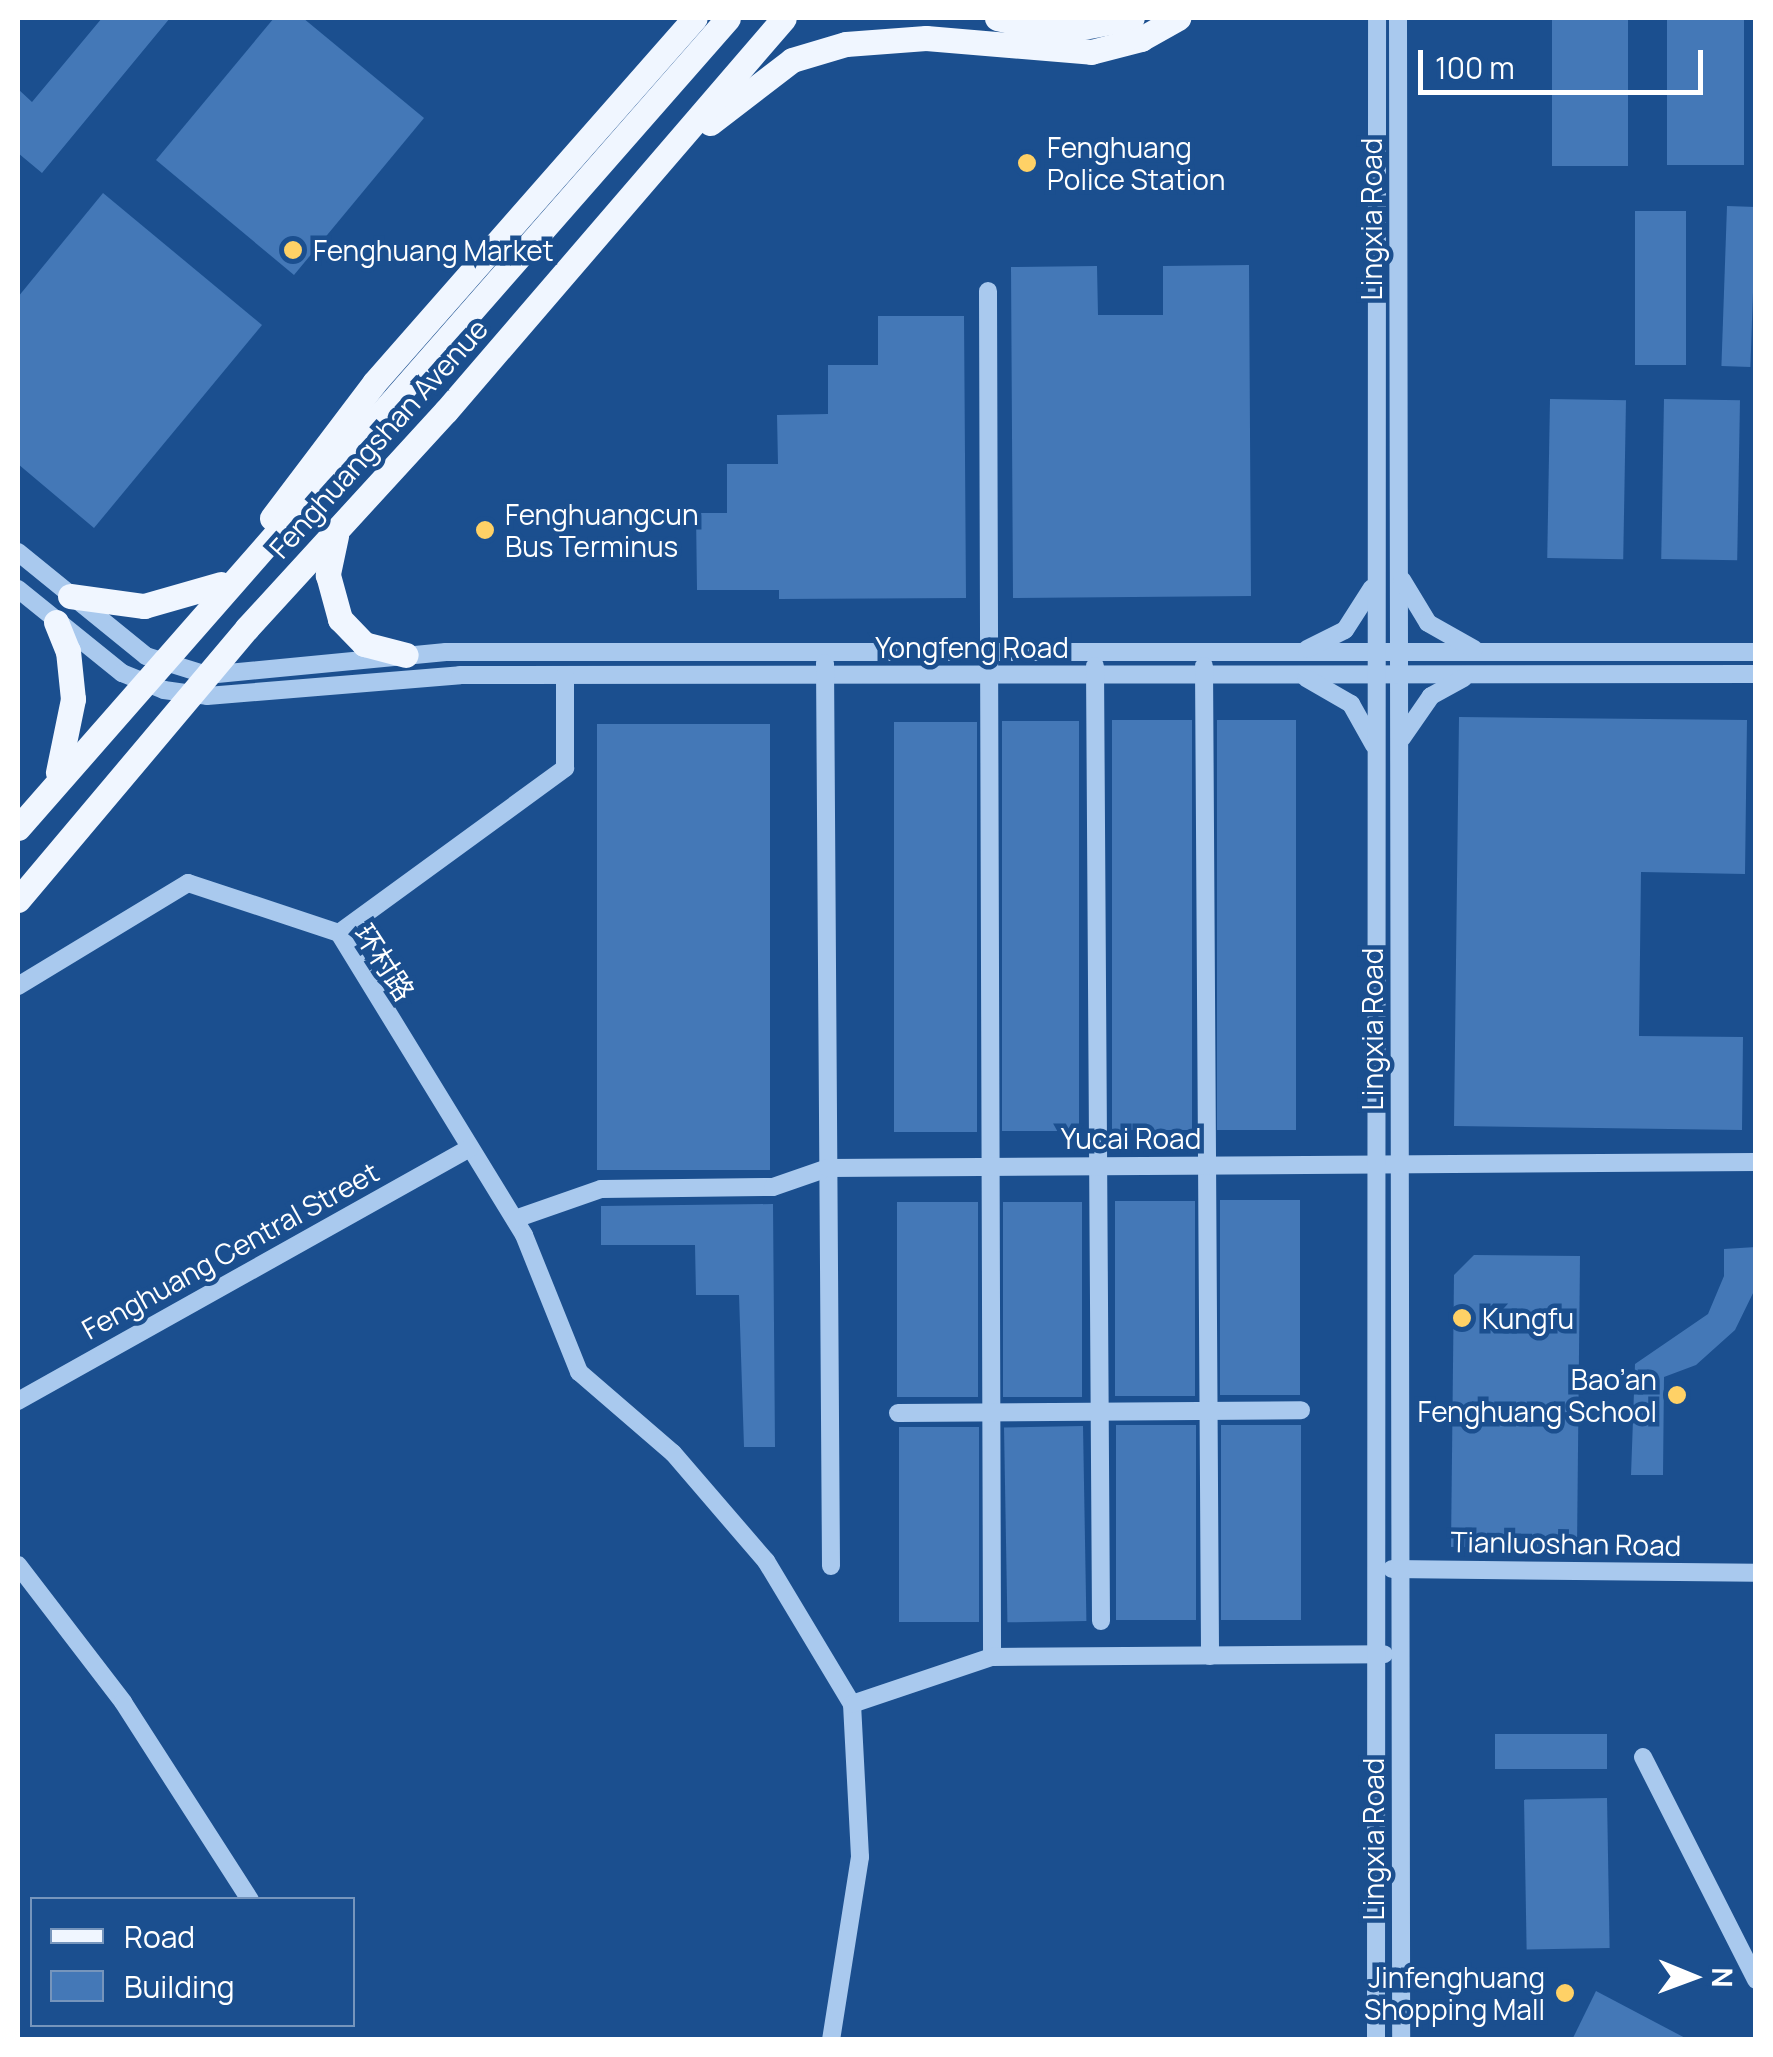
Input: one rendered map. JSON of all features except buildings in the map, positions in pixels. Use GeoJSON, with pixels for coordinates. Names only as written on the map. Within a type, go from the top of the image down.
{"type":"FeatureCollection","features":[{"type":"Feature","properties":{"kind":"main road"},"geometry":{"type":"LineString","coordinates":[[254,553],[291,486],[374,382],[694,18]]}},
{"type":"Feature","properties":{"kind":"main road","name":"Fenghuangshan Avenue"},"geometry":{"type":"LineString","coordinates":[[18,828],[230,579],[412,380],[728,18]]}},
{"type":"Feature","properties":{"kind":"main road","name":"Fenghuangshan Avenue"},"geometry":{"type":"LineString","coordinates":[[18,900],[199,685],[446,411],[784,18]]}},
{"type":"Feature","properties":{"kind":"main road"},"geometry":{"type":"LineString","coordinates":[[997,18],[1057,32],[1132,18]]}},
{"type":"Feature","properties":{"kind":"main road"},"geometry":{"type":"LineString","coordinates":[[652,171],[771,73],[817,50],[926,38],[1091,52],[1140,40],[1178,18]]}},
{"type":"Feature","properties":{"kind":"main road"},"geometry":{"type":"LineString","coordinates":[[340,527],[328,575],[340,619],[364,644],[406,655]]}},
{"type":"Feature","properties":{"kind":"main road"},"geometry":{"type":"LineString","coordinates":[[70,596],[155,606],[230,579]]}},
{"type":"Feature","properties":{"kind":"main road"},"geometry":{"type":"LineString","coordinates":[[50,789],[66,746],[73,698],[68,650],[56,622]]}},
{"type":"Feature","properties":{"kind":"street","name":"Lingxia Road"},"geometry":{"type":"LineString","coordinates":[[1376,2040],[1377,18]]}},
{"type":"Feature","properties":{"kind":"street","name":"Lingxia Road"},"geometry":{"type":"LineString","coordinates":[[1398,18],[1400,2040]]}},
{"type":"Feature","properties":{"kind":"street"},"geometry":{"type":"LineString","coordinates":[[988,291],[990,653],[986,675],[992,1657]]}},
{"type":"Feature","properties":{"kind":"street"},"geometry":{"type":"LineString","coordinates":[[18,552],[149,672],[199,685]]}},
{"type":"Feature","properties":{"kind":"street"},"geometry":{"type":"LineString","coordinates":[[1282,653],[1345,630],[1366,603],[1377,563]]}},
{"type":"Feature","properties":{"kind":"street"},"geometry":{"type":"LineString","coordinates":[[1398,566],[1409,599],[1428,623],[1459,644],[1494,653]]}},
{"type":"Feature","properties":{"kind":"street"},"geometry":{"type":"LineString","coordinates":[[18,589],[56,622],[149,672],[199,685]]}},
{"type":"Feature","properties":{"kind":"street","name":"Yongfeng Road"},"geometry":{"type":"LineString","coordinates":[[199,685],[406,655],[1756,652]]}},
{"type":"Feature","properties":{"kind":"street"},"geometry":{"type":"LineString","coordinates":[[825,653],[831,1566]]}},
{"type":"Feature","properties":{"kind":"street"},"geometry":{"type":"LineString","coordinates":[[1095,653],[1101,1621]]}},
{"type":"Feature","properties":{"kind":"street"},"geometry":{"type":"LineString","coordinates":[[1204,653],[1210,1656]]}},
{"type":"Feature","properties":{"kind":"street"},"geometry":{"type":"LineString","coordinates":[[1286,674],[1323,685],[1350,704],[1371,736],[1377,763]]}},
{"type":"Feature","properties":{"kind":"street"},"geometry":{"type":"LineString","coordinates":[[1399,758],[1409,723],[1432,696],[1483,674]]}},
{"type":"Feature","properties":{"kind":"street","name":"Yongfeng Road"},"geometry":{"type":"LineString","coordinates":[[199,685],[565,675],[1756,674]]}},
{"type":"Feature","properties":{"kind":"street"},"geometry":{"type":"LineString","coordinates":[[340,933],[565,768],[565,675]]}},
{"type":"Feature","properties":{"kind":"street","name":"环村路"},"geometry":{"type":"LineString","coordinates":[[18,986],[188,883],[340,933],[514,1219],[579,1372],[672,1454],[766,1561],[852,1704]]}},
{"type":"Feature","properties":{"kind":"street","name":"Fenghuang Central Street"},"geometry":{"type":"LineString","coordinates":[[18,1400],[470,1148]]}},
{"type":"Feature","properties":{"kind":"street","name":"Yucai Road"},"geometry":{"type":"LineString","coordinates":[[514,1219],[601,1189],[774,1187],[828,1168],[1756,1162]]}},
{"type":"Feature","properties":{"kind":"street"},"geometry":{"type":"LineString","coordinates":[[898,1413],[1301,1410]]}},
{"type":"Feature","properties":{"kind":"street"},"geometry":{"type":"LineString","coordinates":[[18,1565],[123,1702],[248,1897]]}},
{"type":"Feature","properties":{"kind":"street","name":"Tianluoshan Road"},"geometry":{"type":"LineString","coordinates":[[1376,1569],[1756,1573]]}},
{"type":"Feature","properties":{"kind":"street"},"geometry":{"type":"LineString","coordinates":[[831,2040],[860,1857],[852,1704],[992,1657],[1400,1654]]}},
{"type":"Feature","properties":{"kind":"street"},"geometry":{"type":"LineString","coordinates":[[1643,1757],[1756,1980]]}},
{"type":"Feature","properties":{"kind":"place","name":"Fenghuang Police Station"},"geometry":{"type":"Point","coordinates":[1027,163]}},
{"type":"Feature","properties":{"kind":"place","name":"Fenghuang Market"},"geometry":{"type":"Point","coordinates":[293,250]}},
{"type":"Feature","properties":{"kind":"place","name":"Fenghuangcun Bus Terminus"},"geometry":{"type":"Point","coordinates":[485,530]}},
{"type":"Feature","properties":{"kind":"place","name":"Kungfu"},"geometry":{"type":"Point","coordinates":[1462,1318]}},
{"type":"Feature","properties":{"kind":"place","name":"Bao’an Fenghuang School"},"geometry":{"type":"Point","coordinates":[1677,1395]}},
{"type":"Feature","properties":{"kind":"place","name":"Jinfenghuang Shopping Mall"},"geometry":{"type":"Point","coordinates":[1565,1993]}}]}
